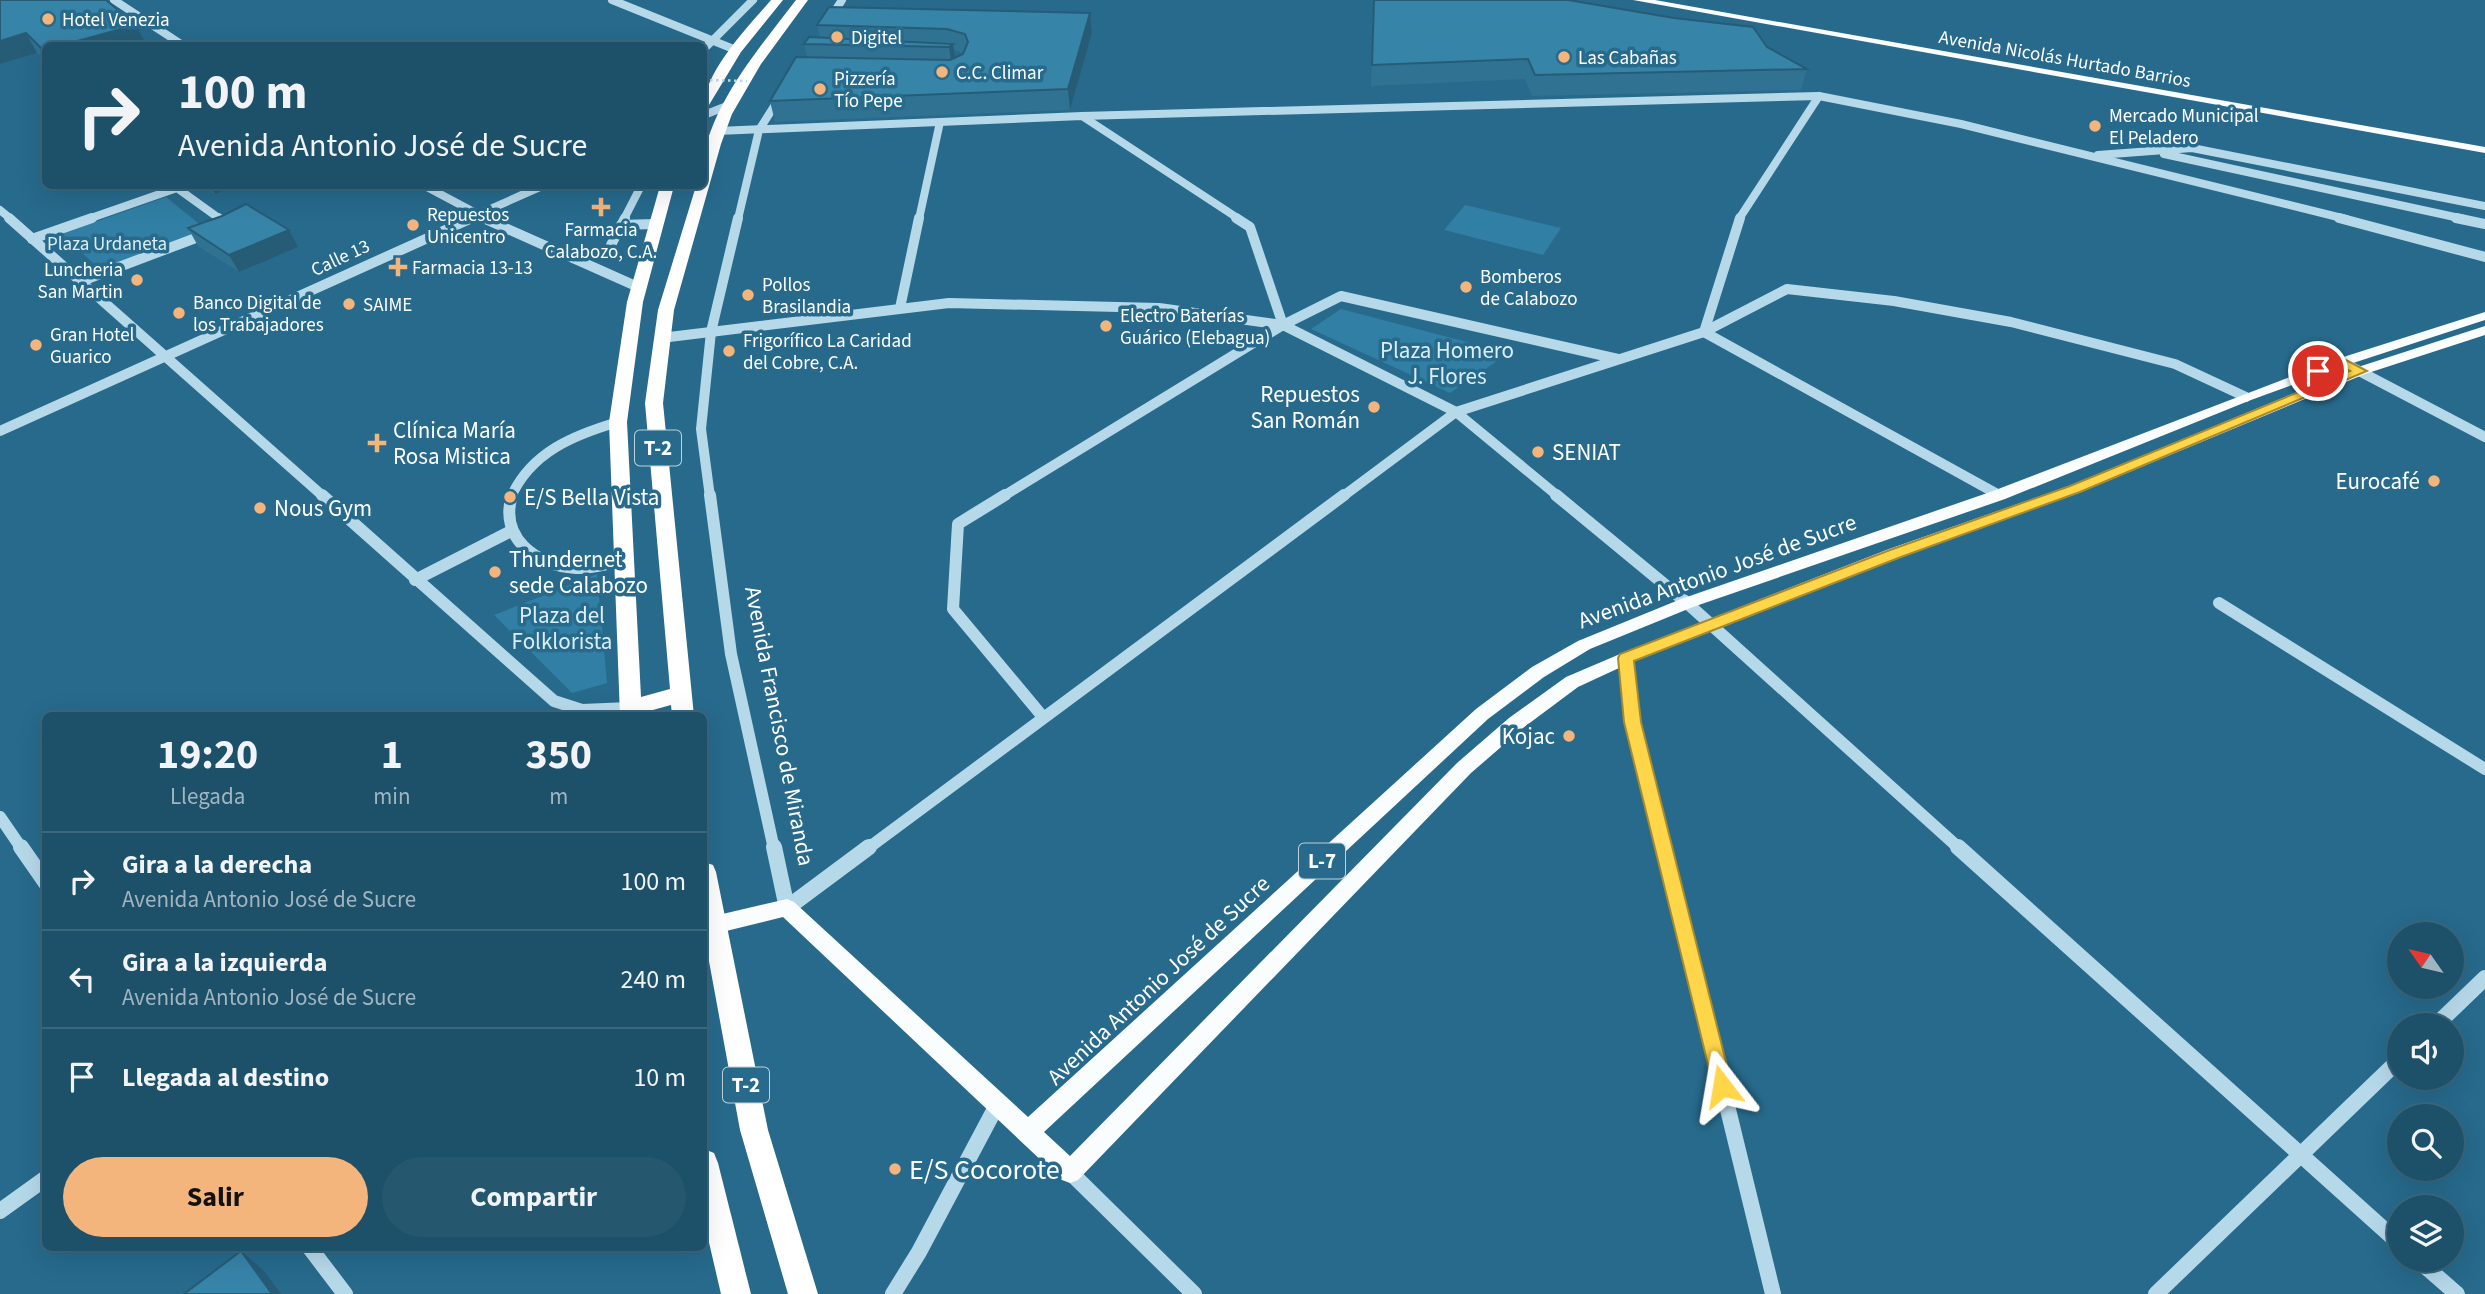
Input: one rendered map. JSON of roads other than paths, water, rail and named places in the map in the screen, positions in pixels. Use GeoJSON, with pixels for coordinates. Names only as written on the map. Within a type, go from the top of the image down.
{"type":"FeatureCollection","features":[{"type":"Feature","properties":{"kind":"highway"},"geometry":{"type":"LineString","coordinates":[[707,97],[736,50],[777,0]]}},
{"type":"Feature","properties":{"kind":"highway","name":"T-2"},"geometry":{"type":"LineString","coordinates":[[707,170],[718,131],[732,104],[767,47],[802,0]]}},
{"type":"Feature","properties":{"kind":"highway","name":"T-2"},"geometry":{"type":"LineString","coordinates":[[630,712],[618,422],[621,383],[638,287],[653,224],[666,189]]}},
{"type":"Feature","properties":{"kind":"highway","name":"T-2"},"geometry":{"type":"LineString","coordinates":[[682,705],[654,403],[666,310],[702,189]]}},
{"type":"Feature","properties":{"kind":"highway"},"geometry":{"type":"LineString","coordinates":[[634,313],[666,310]]}},
{"type":"Feature","properties":{"kind":"highway"},"geometry":{"type":"LineString","coordinates":[[630,712],[682,705]]}},
{"type":"Feature","properties":{"kind":"highway","name":"T-2"},"geometry":{"type":"LineString","coordinates":[[707,888],[754,1130],[803,1294]]}},
{"type":"Feature","properties":{"kind":"highway"},"geometry":{"type":"LineString","coordinates":[[707,1175],[736,1294]]}},
{"type":"Feature","properties":{"kind":"main road","name":"Avenida Nicolás Hurtado Barrios"},"geometry":{"type":"LineString","coordinates":[[1638,0],[2485,150]]}},
{"type":"Feature","properties":{"kind":"main road","name":"Avenida Nicolás Hurtado Barrios"},"geometry":{"type":"LineString","coordinates":[[1689,0],[2485,139]]}},
{"type":"Feature","properties":{"kind":"main road","name":"Avenida Antonio José de Sucre"},"geometry":{"type":"LineString","coordinates":[[1027,1133],[1482,714],[1538,672],[1584,645],[1687,603],[1999,495],[2246,397],[2342,362],[2485,316]]}},
{"type":"Feature","properties":{"kind":"main road","name":"Avenida Antonio José de Sucre"},"geometry":{"type":"LineString","coordinates":[[1070,1172],[1464,768],[1516,723],[1572,682],[1626,658],[1895,553],[2075,489],[2360,371],[2485,330]]}},
{"type":"Feature","properties":{"kind":"main road"},"geometry":{"type":"LineString","coordinates":[[714,925],[787,908],[1070,1172]]}},
{"type":"Feature","properties":{"kind":"street"},"geometry":{"type":"LineString","coordinates":[[114,0],[178,42]]}},
{"type":"Feature","properties":{"kind":"street"},"geometry":{"type":"LineString","coordinates":[[612,0],[736,50]]}},
{"type":"Feature","properties":{"kind":"street"},"geometry":{"type":"LineString","coordinates":[[707,46],[754,0]]}},
{"type":"Feature","properties":{"kind":"street"},"geometry":{"type":"LineString","coordinates":[[822,31],[842,0]]}},
{"type":"Feature","properties":{"kind":"street","name":"Avenida Francisco de Miranda"},"geometry":{"type":"LineString","coordinates":[[787,908],[731,654],[701,429],[711,332],[760,130],[790,83]]}},
{"type":"Feature","properties":{"kind":"street"},"geometry":{"type":"LineString","coordinates":[[718,131],[1082,116],[1819,96],[1961,124],[2425,239],[2485,257]]}},
{"type":"Feature","properties":{"kind":"street"},"geometry":{"type":"LineString","coordinates":[[1704,332],[1739,220],[1819,96]]}},
{"type":"Feature","properties":{"kind":"street"},"geometry":{"type":"LineString","coordinates":[[707,114],[732,104]]}},
{"type":"Feature","properties":{"kind":"street"},"geometry":{"type":"LineString","coordinates":[[1082,116],[1250,227],[1283,325]]}},
{"type":"Feature","properties":{"kind":"street"},"geometry":{"type":"LineString","coordinates":[[900,308],[940,122]]}},
{"type":"Feature","properties":{"kind":"street"},"geometry":{"type":"LineString","coordinates":[[2087,155],[2192,148],[2485,206]]}},
{"type":"Feature","properties":{"kind":"street"},"geometry":{"type":"LineString","coordinates":[[2150,151],[2485,224]]}},
{"type":"Feature","properties":{"kind":"street"},"geometry":{"type":"LineString","coordinates":[[32,239],[174,189]]}},
{"type":"Feature","properties":{"kind":"street"},"geometry":{"type":"LineString","coordinates":[[79,282],[229,226],[178,189]]}},
{"type":"Feature","properties":{"kind":"street"},"geometry":{"type":"LineString","coordinates":[[430,189],[475,214],[638,287]]}},
{"type":"Feature","properties":{"kind":"street","name":"Calle 13"},"geometry":{"type":"LineString","coordinates":[[0,431],[535,189]]}},
{"type":"Feature","properties":{"kind":"street"},"geometry":{"type":"LineString","coordinates":[[611,246],[639,189]]}},
{"type":"Feature","properties":{"kind":"street"},"geometry":{"type":"LineString","coordinates":[[0,210],[554,701],[582,710],[630,712]]}},
{"type":"Feature","properties":{"kind":"street"},"geometry":{"type":"LineString","coordinates":[[621,225],[653,224]]}},
{"type":"Feature","properties":{"kind":"street"},"geometry":{"type":"LineString","coordinates":[[787,908],[1456,412],[1704,332],[1787,289],[1895,301],[2011,322],[2175,364],[2246,397]]}},
{"type":"Feature","properties":{"kind":"street"},"geometry":{"type":"LineString","coordinates":[[1043,717],[953,609],[958,524],[1283,325],[1340,296],[1619,359]]}},
{"type":"Feature","properties":{"kind":"street"},"geometry":{"type":"LineString","coordinates":[[661,338],[949,303],[1158,308],[1283,325],[1456,412],[1712,625],[2387,1232]]}},
{"type":"Feature","properties":{"kind":"street"},"geometry":{"type":"LineString","coordinates":[[1704,332],[1999,495]]}},
{"type":"Feature","properties":{"kind":"street"},"geometry":{"type":"LineString","coordinates":[[2342,362],[2485,437]]}},
{"type":"Feature","properties":{"kind":"street"},"geometry":{"type":"LineString","coordinates":[[618,422],[560,443],[528,468],[513,488],[506,514],[509,532],[538,555],[579,569],[624,561]]}},
{"type":"Feature","properties":{"kind":"street"},"geometry":{"type":"LineString","coordinates":[[415,580],[509,532]]}},
{"type":"Feature","properties":{"kind":"street"},"geometry":{"type":"LineString","coordinates":[[2219,603],[2485,769]]}},
{"type":"Feature","properties":{"kind":"street"},"geometry":{"type":"LineString","coordinates":[[1626,658],[1633,722],[1773,1294]]}},
{"type":"Feature","properties":{"kind":"street"},"geometry":{"type":"LineString","coordinates":[[0,817],[42,877]]}},
{"type":"Feature","properties":{"kind":"street"},"geometry":{"type":"LineString","coordinates":[[2449,1013],[2485,978]]}},
{"type":"Feature","properties":{"kind":"street"},"geometry":{"type":"LineString","coordinates":[[2156,1294],[2387,1072]]}},
{"type":"Feature","properties":{"kind":"street"},"geometry":{"type":"LineString","coordinates":[[897,1292],[997,1105]]}},
{"type":"Feature","properties":{"kind":"street"},"geometry":{"type":"LineString","coordinates":[[1070,1172],[1194,1294]]}},
{"type":"Feature","properties":{"kind":"street"},"geometry":{"type":"LineString","coordinates":[[0,1211],[42,1181]]}},
{"type":"Feature","properties":{"kind":"street"},"geometry":{"type":"LineString","coordinates":[[312,1251],[345,1294]]}},
{"type":"Feature","properties":{"kind":"street"},"geometry":{"type":"LineString","coordinates":[[2432,1272],[2457,1294]]}},
{"type":"Feature","properties":{"kind":"place","name":"Hotel Venezia"},"geometry":{"type":"Point","coordinates":[48,19]}},
{"type":"Feature","properties":{"kind":"place","name":"Digitel"},"geometry":{"type":"Point","coordinates":[837,37]}},
{"type":"Feature","properties":{"kind":"place","name":"Las Cabañas"},"geometry":{"type":"Point","coordinates":[1564,57]}},
{"type":"Feature","properties":{"kind":"place","name":"C.C. Climar"},"geometry":{"type":"Point","coordinates":[942,72]}},
{"type":"Feature","properties":{"kind":"place","name":"Pizzería Tío Pepe"},"geometry":{"type":"Point","coordinates":[820,89]}},
{"type":"Feature","properties":{"kind":"place","name":"Mercado Municipal El Peladero"},"geometry":{"type":"Point","coordinates":[2095,126]}},
{"type":"Feature","properties":{"kind":"place","name":"Farmacia Calabozo, C.A."},"geometry":{"type":"Point","coordinates":[601,207]}},
{"type":"Feature","properties":{"kind":"place","name":"Repuestos Unicentro"},"geometry":{"type":"Point","coordinates":[413,225]}},
{"type":"Feature","properties":{"kind":"place","name":"Farmacia 13-13"},"geometry":{"type":"Point","coordinates":[398,267]}},
{"type":"Feature","properties":{"kind":"place","name":"Luncheria San Martin"},"geometry":{"type":"Point","coordinates":[137,280]}},
{"type":"Feature","properties":{"kind":"place","name":"Bomberos de Calabozo"},"geometry":{"type":"Point","coordinates":[1466,287]}},
{"type":"Feature","properties":{"kind":"place","name":"Pollos Brasilandia"},"geometry":{"type":"Point","coordinates":[748,295]}},
{"type":"Feature","properties":{"kind":"place","name":"SAIME"},"geometry":{"type":"Point","coordinates":[349,304]}},
{"type":"Feature","properties":{"kind":"place","name":"Banco Digital de los Trabajadores"},"geometry":{"type":"Point","coordinates":[179,313]}},
{"type":"Feature","properties":{"kind":"place","name":"Electro Baterías Guárico (Elebagua)"},"geometry":{"type":"Point","coordinates":[1106,326]}},
{"type":"Feature","properties":{"kind":"place","name":"Gran Hotel Guarico"},"geometry":{"type":"Point","coordinates":[36,345]}},
{"type":"Feature","properties":{"kind":"place","name":"Frigorífico La Caridad del Cobre, C.A."},"geometry":{"type":"Point","coordinates":[729,351]}},
{"type":"Feature","properties":{"kind":"place","name":"Repuestos San Román"},"geometry":{"type":"Point","coordinates":[1374,407]}},
{"type":"Feature","properties":{"kind":"place","name":"Clínica María Rosa Mistica"},"geometry":{"type":"Point","coordinates":[377,443]}},
{"type":"Feature","properties":{"kind":"place","name":"SENIAT"},"geometry":{"type":"Point","coordinates":[1538,452]}},
{"type":"Feature","properties":{"kind":"place","name":"Eurocafé"},"geometry":{"type":"Point","coordinates":[2434,481]}},
{"type":"Feature","properties":{"kind":"place","name":"E/S Bella Vista"},"geometry":{"type":"Point","coordinates":[510,497]}},
{"type":"Feature","properties":{"kind":"place","name":"Nous Gym"},"geometry":{"type":"Point","coordinates":[260,508]}},
{"type":"Feature","properties":{"kind":"place","name":"Thundernet sede Calabozo"},"geometry":{"type":"Point","coordinates":[495,572]}},
{"type":"Feature","properties":{"kind":"place","name":"Kojac"},"geometry":{"type":"Point","coordinates":[1569,736]}},
{"type":"Feature","properties":{"kind":"place","name":"E/S Cocorote"},"geometry":{"type":"Point","coordinates":[895,1169]}},
{"type":"Feature","properties":{"kind":"park label","name":"Plaza Urdaneta"},"geometry":{"type":"Point","coordinates":[107,243]}},
{"type":"Feature","properties":{"kind":"park label","name":"Plaza Homero J. Flores"},"geometry":{"type":"Point","coordinates":[1447,363]}},
{"type":"Feature","properties":{"kind":"park label","name":"Plaza del Folklorista"},"geometry":{"type":"Point","coordinates":[562,628]}}]}
